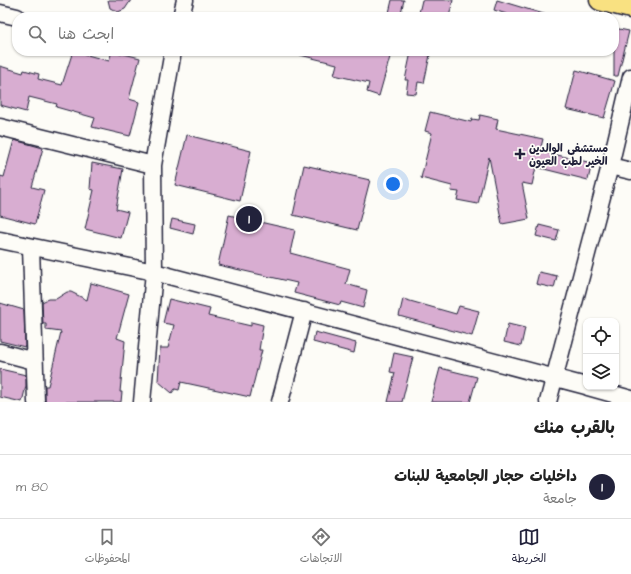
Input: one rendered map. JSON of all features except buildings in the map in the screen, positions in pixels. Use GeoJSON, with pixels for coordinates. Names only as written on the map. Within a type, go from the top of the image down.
{"type":"FeatureCollection","features":[{"type":"Feature","properties":{"kind":"main road"},"geometry":{"type":"LineString","coordinates":[[600,0],[631,8]]}},
{"type":"Feature","properties":{"kind":"street"},"geometry":{"type":"LineString","coordinates":[[182,12],[185,0]]}},
{"type":"Feature","properties":{"kind":"street"},"geometry":{"type":"LineString","coordinates":[[0,13],[12,16]]}},
{"type":"Feature","properties":{"kind":"street"},"geometry":{"type":"LineString","coordinates":[[142,402],[154,272],[153,165],[167,56]]}},
{"type":"Feature","properties":{"kind":"street"},"geometry":{"type":"LineString","coordinates":[[548,402],[610,166],[631,77]]}},
{"type":"Feature","properties":{"kind":"street"},"geometry":{"type":"LineString","coordinates":[[0,127],[153,165]]}},
{"type":"Feature","properties":{"kind":"street"},"geometry":{"type":"LineString","coordinates":[[610,166],[631,171]]}},
{"type":"Feature","properties":{"kind":"street"},"geometry":{"type":"LineString","coordinates":[[0,240],[154,272],[583,386]]}},
{"type":"Feature","properties":{"kind":"street"},"geometry":{"type":"LineString","coordinates":[[31,247],[36,402]]}},
{"type":"Feature","properties":{"kind":"street"},"geometry":{"type":"LineString","coordinates":[[280,402],[304,311]]}},
{"type":"Feature","properties":{"kind":"street"},"geometry":{"type":"LineString","coordinates":[[0,352],[34,361]]}},
{"type":"Feature","properties":{"kind":"street"},"geometry":{"type":"LineString","coordinates":[[598,390],[631,399]]}},
{"type":"Feature","properties":{"kind":"place","name":"مستشفى الوالدين الخير لطب العيون"},"geometry":{"type":"Point","coordinates":[520,154]}},
{"type":"Feature","properties":{"kind":"place","name":"داخليات حجار الجامعية للبنات"},"geometry":{"type":"Point","coordinates":[249,219]}}]}
